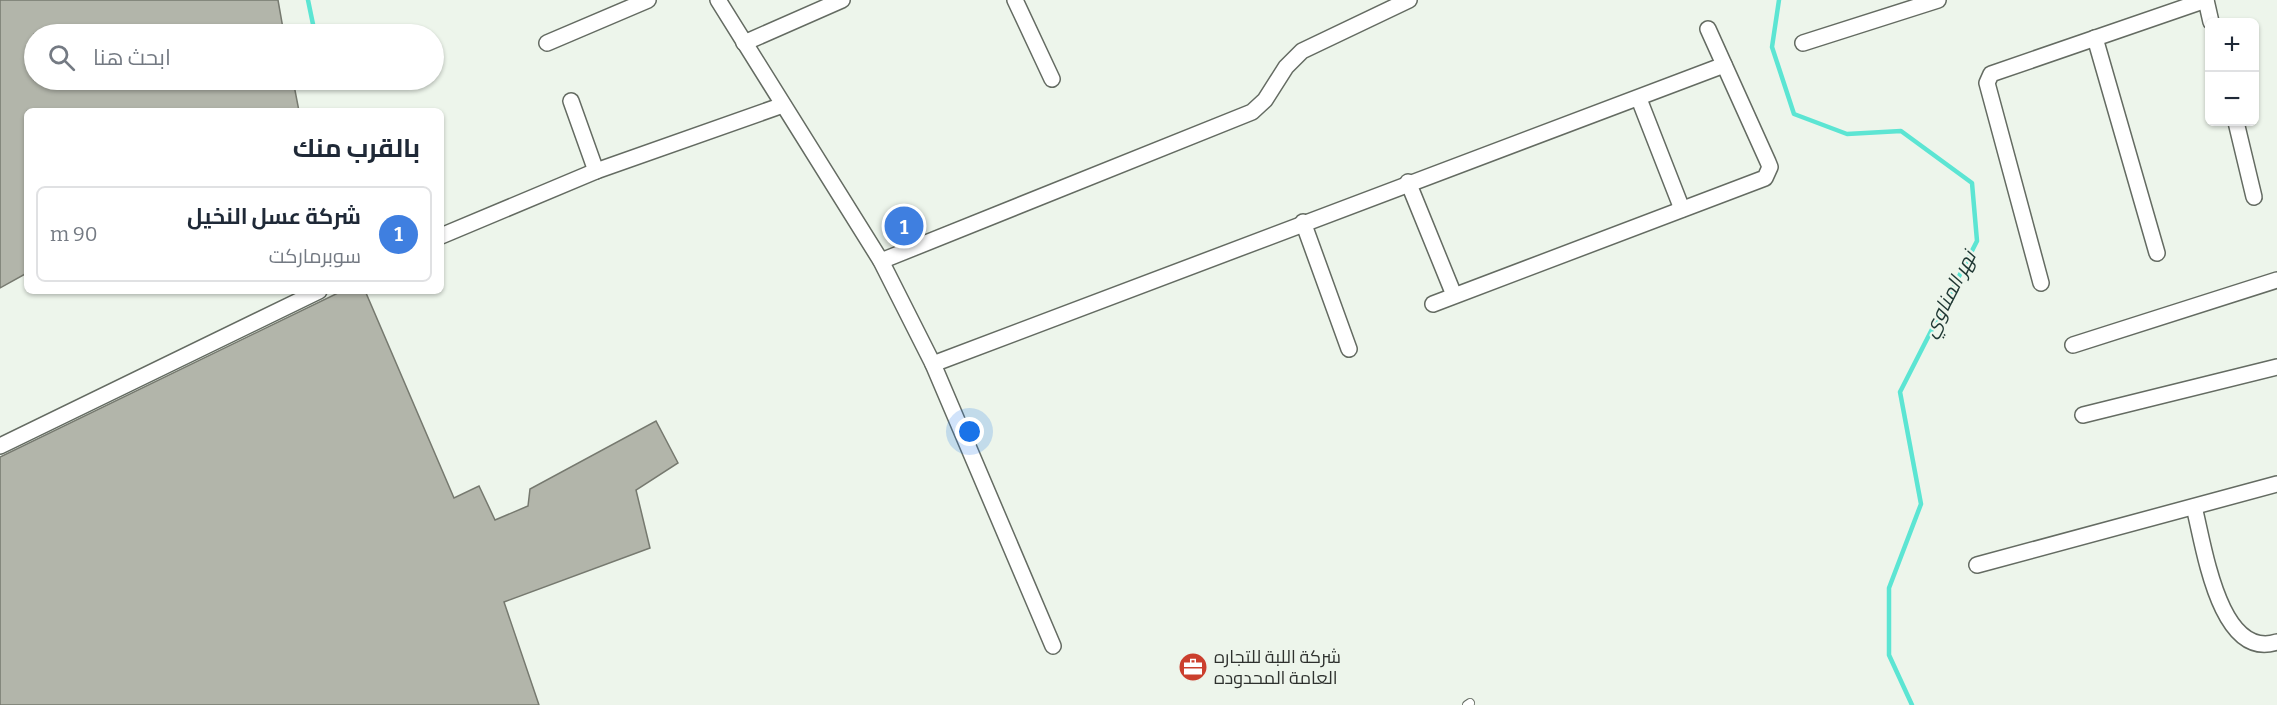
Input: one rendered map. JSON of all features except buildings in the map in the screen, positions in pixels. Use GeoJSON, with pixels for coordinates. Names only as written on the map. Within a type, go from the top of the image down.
{"type":"FeatureCollection","features":[{"type":"Feature","properties":{"kind":"street"},"geometry":{"type":"LineString","coordinates":[[547,43],[648,0]]}},
{"type":"Feature","properties":{"kind":"street"},"geometry":{"type":"LineString","coordinates":[[718,0],[881,261],[933,364],[1053,646]]}},
{"type":"Feature","properties":{"kind":"street"},"geometry":{"type":"LineString","coordinates":[[744,43],[842,0]]}},
{"type":"Feature","properties":{"kind":"street"},"geometry":{"type":"LineString","coordinates":[[1014,0],[1052,79]]}},
{"type":"Feature","properties":{"kind":"street"},"geometry":{"type":"LineString","coordinates":[[881,261],[1252,112],[1265,100],[1286,67],[1302,51],[1409,0]]}},
{"type":"Feature","properties":{"kind":"street"},"geometry":{"type":"LineString","coordinates":[[1803,43],[1938,0]]}},
{"type":"Feature","properties":{"kind":"street"},"geometry":{"type":"LineString","coordinates":[[2041,283],[1987,83],[1991,74],[2206,0],[2210,18]]}},
{"type":"Feature","properties":{"kind":"street"},"geometry":{"type":"LineString","coordinates":[[1433,304],[1760,180],[1769,173],[1768,162],[1708,29]]}},
{"type":"Feature","properties":{"kind":"street"},"geometry":{"type":"LineString","coordinates":[[2095,38],[2157,253]]}},
{"type":"Feature","properties":{"kind":"street"},"geometry":{"type":"LineString","coordinates":[[933,364],[1408,182],[1639,99],[1724,65]]}},
{"type":"Feature","properties":{"kind":"street"},"geometry":{"type":"LineString","coordinates":[[1639,99],[1682,209]]}},
{"type":"Feature","properties":{"kind":"street"},"geometry":{"type":"LineString","coordinates":[[572,101],[596,171]]}},
{"type":"Feature","properties":{"kind":"street"},"geometry":{"type":"LineString","coordinates":[[444,235],[596,171],[783,105]]}},
{"type":"Feature","properties":{"kind":"street"},"geometry":{"type":"LineString","coordinates":[[2237,126],[2254,196]]}},
{"type":"Feature","properties":{"kind":"street"},"geometry":{"type":"LineString","coordinates":[[1408,182],[1454,295]]}},
{"type":"Feature","properties":{"kind":"street"},"geometry":{"type":"LineString","coordinates":[[1304,222],[1349,349]]}},
{"type":"Feature","properties":{"kind":"street"},"geometry":{"type":"LineString","coordinates":[[2073,345],[2277,280]]}},
{"type":"Feature","properties":{"kind":"street"},"geometry":{"type":"LineString","coordinates":[[0,446],[313,294]]}},
{"type":"Feature","properties":{"kind":"street"},"geometry":{"type":"LineString","coordinates":[[2083,416],[2277,367]]}},
{"type":"Feature","properties":{"kind":"street"},"geometry":{"type":"LineString","coordinates":[[1977,565],[2277,484]]}},
{"type":"Feature","properties":{"kind":"street"},"geometry":{"type":"LineString","coordinates":[[2194,507],[2224,614],[2242,638],[2255,644],[2277,642]]}},
{"type":"Feature","properties":{"kind":"waterway"},"geometry":{"type":"LineString","coordinates":[[308,0],[313,24]]}},
{"type":"Feature","properties":{"kind":"waterway","name":"نهر المناوي"},"geometry":{"type":"LineString","coordinates":[[1779,0],[1772,47],[1794,114],[1847,134],[1901,131],[1972,183],[1977,241],[1900,392],[1921,504],[1889,588],[1889,655],[1912,705]]}},
{"type":"Feature","properties":{"kind":"place","name":"شركة عسل النخيل"},"geometry":{"type":"Point","coordinates":[904,226]}},
{"type":"Feature","properties":{"kind":"place","name":"شركة اللبة للتجاره العامة المحدوده"},"geometry":{"type":"Point","coordinates":[1193,667]}}]}
